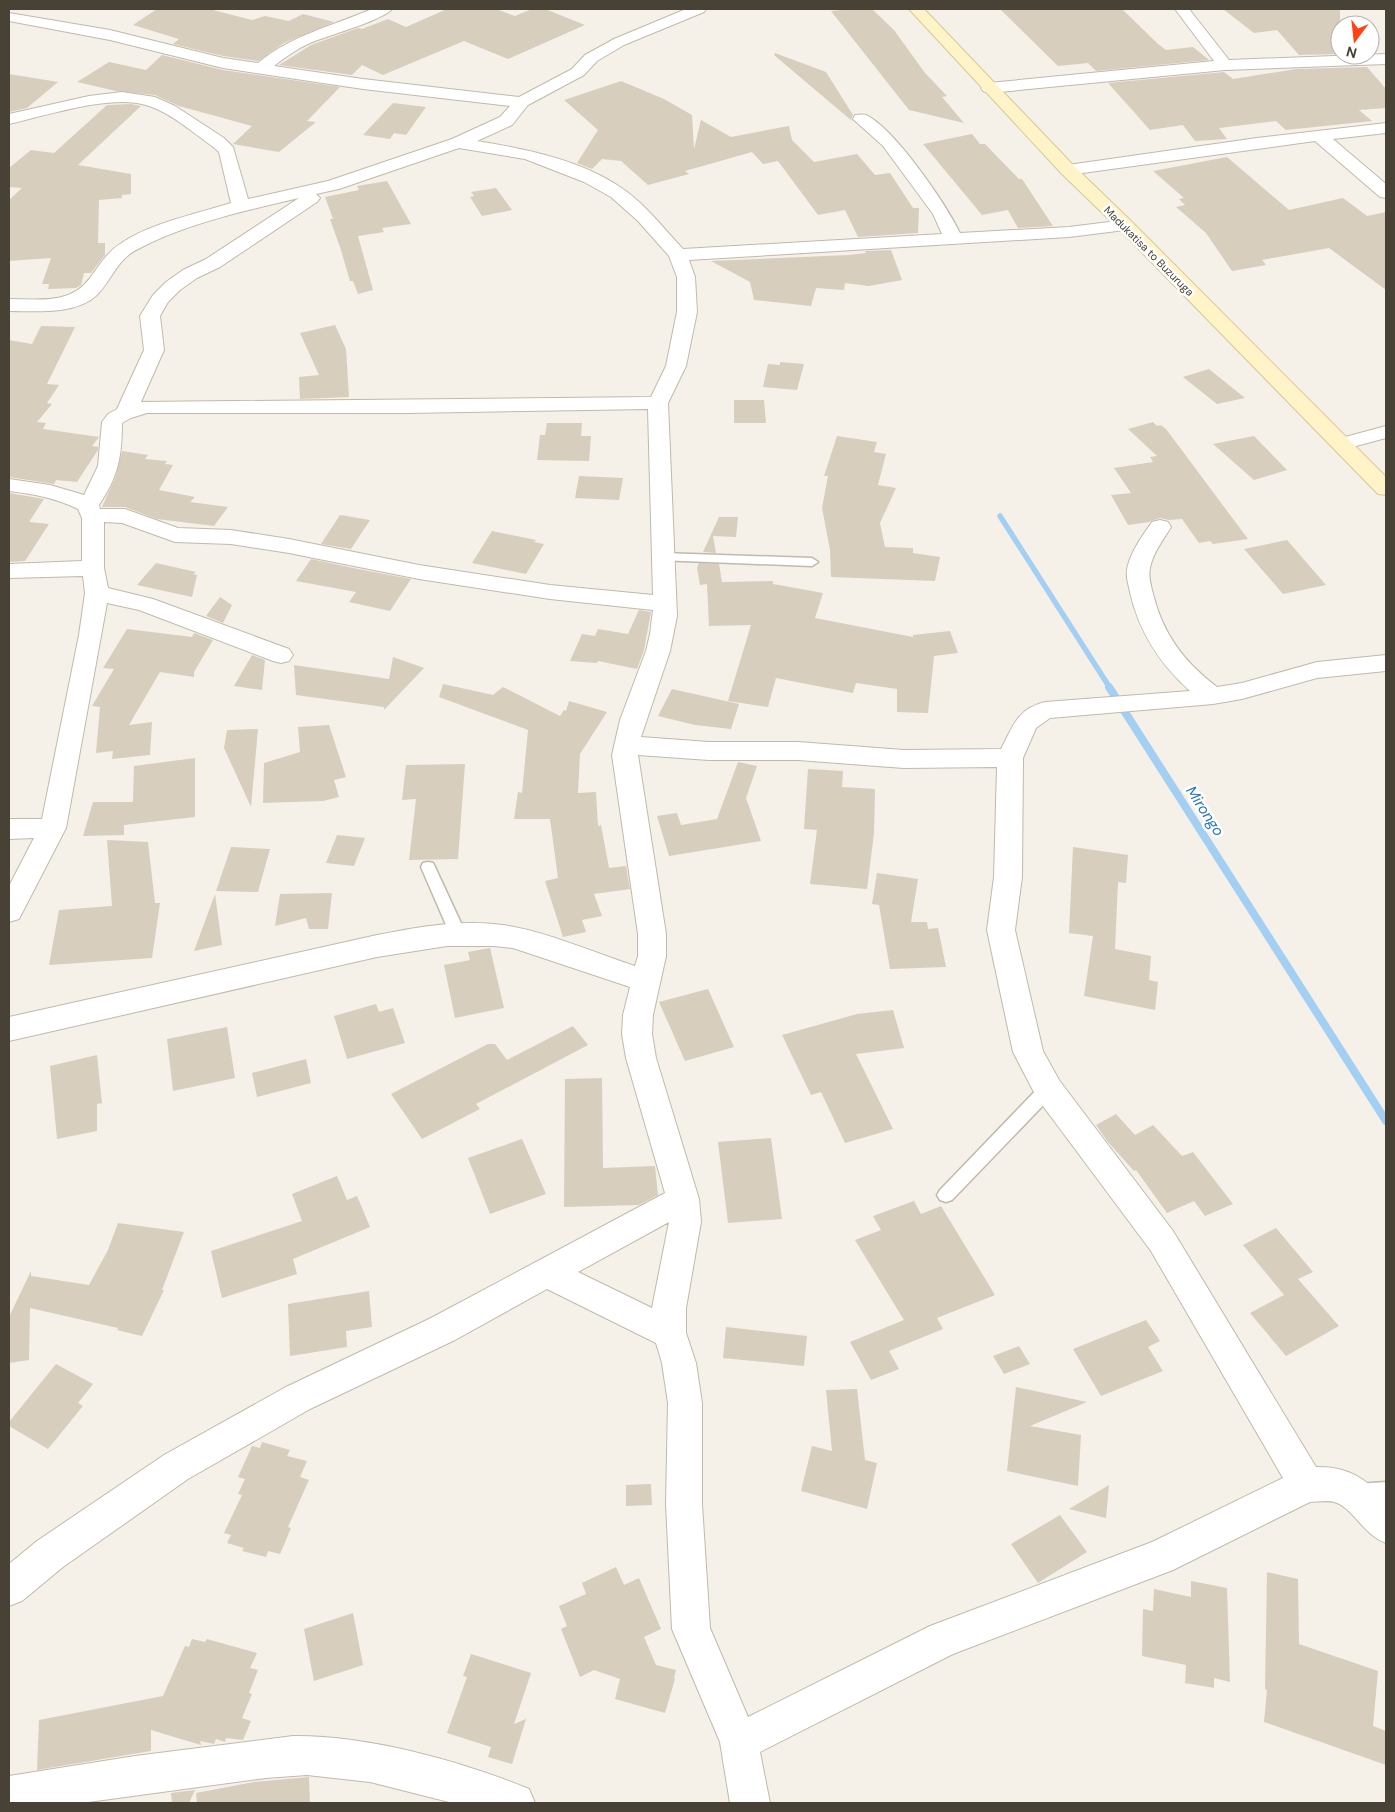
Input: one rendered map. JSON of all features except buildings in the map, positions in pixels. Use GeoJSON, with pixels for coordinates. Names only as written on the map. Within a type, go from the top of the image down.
{"type":"FeatureCollection","features":[{"type":"Feature","properties":{"kind":"main road","name":"Madukatisa to Buzuruga"},"geometry":{"type":"LineString","coordinates":[[916,9],[988,88],[1068,170],[1125,225],[1386,489]]}},
{"type":"Feature","properties":{"kind":"street"},"geometry":{"type":"LineString","coordinates":[[261,69],[287,47],[336,20],[384,9]]}},
{"type":"Feature","properties":{"kind":"street"},"geometry":{"type":"LineString","coordinates":[[9,305],[58,304],[76,300],[90,291],[115,257],[127,247],[181,224],[241,206],[333,184],[458,144],[506,121],[522,102],[578,72],[591,58],[619,42],[699,9]]}},
{"type":"Feature","properties":{"kind":"street"},"geometry":{"type":"LineString","coordinates":[[1182,9],[1225,65]]}},
{"type":"Feature","properties":{"kind":"street"},"geometry":{"type":"LineString","coordinates":[[9,17],[110,35],[223,64],[363,84],[522,102]]}},
{"type":"Feature","properties":{"kind":"street"},"geometry":{"type":"LineString","coordinates":[[988,88],[1225,65],[1386,59]]}},
{"type":"Feature","properties":{"kind":"street"},"geometry":{"type":"LineString","coordinates":[[9,119],[89,101],[122,97],[149,100],[169,109],[218,142],[228,152],[241,206]]}},
{"type":"Feature","properties":{"kind":"street"},"geometry":{"type":"LineString","coordinates":[[861,119],[889,142],[942,214],[952,238]]}},
{"type":"Feature","properties":{"kind":"street"},"geometry":{"type":"LineString","coordinates":[[1068,170],[1257,143],[1386,128]]}},
{"type":"Feature","properties":{"kind":"street"},"geometry":{"type":"LineString","coordinates":[[1319,136],[1386,193]]}},
{"type":"Feature","properties":{"kind":"street"},"geometry":{"type":"LineString","coordinates":[[458,144],[529,155],[590,178],[616,193],[644,217],[678,255],[686,277],[687,312],[676,366],[658,403],[664,636],[627,736],[625,755],[652,934],[652,956],[638,1015],[637,1034],[641,1058],[683,1199],[685,1222],[673,1283],[669,1333],[679,1363],[685,1403],[684,1504],[691,1629],[739,1742],[750,1803]]}},
{"type":"Feature","properties":{"kind":"street"},"geometry":{"type":"LineString","coordinates":[[126,411],[154,350],[150,316],[160,299],[173,286],[190,274],[213,263],[283,215],[333,184]]}},
{"type":"Feature","properties":{"kind":"street"},"geometry":{"type":"LineString","coordinates":[[678,255],[1069,232],[1125,225]]}},
{"type":"Feature","properties":{"kind":"street"},"geometry":{"type":"LineString","coordinates":[[9,912],[53,828],[91,635],[96,593],[90,511],[110,465],[112,422],[119,414],[147,407],[408,407],[658,403]]}},
{"type":"Feature","properties":{"kind":"street"},"geometry":{"type":"LineString","coordinates":[[1341,444],[1386,432]]}},
{"type":"Feature","properties":{"kind":"street"},"geometry":{"type":"LineString","coordinates":[[9,485],[47,490],[76,499],[90,511],[126,516],[175,535],[232,537],[289,546],[419,572],[550,592],[664,604]]}},
{"type":"Feature","properties":{"kind":"street"},"geometry":{"type":"LineString","coordinates":[[1160,527],[1146,549],[1138,572],[1144,604],[1154,634],[1168,656],[1192,680],[1213,696]]}},
{"type":"Feature","properties":{"kind":"street"},"geometry":{"type":"LineString","coordinates":[[9,571],[93,568]]}},
{"type":"Feature","properties":{"kind":"street"},"geometry":{"type":"LineString","coordinates":[[96,593],[145,604],[281,654]]}},
{"type":"Feature","properties":{"kind":"street"},"geometry":{"type":"LineString","coordinates":[[1307,1485],[1162,1241],[1048,1089],[1028,1052],[1001,930],[1008,877],[1010,758],[1026,724],[1035,715],[1045,710],[1213,696],[1242,691],[1317,670],[1386,663]]}},
{"type":"Feature","properties":{"kind":"street"},"geometry":{"type":"LineString","coordinates":[[626,745],[709,751],[838,753],[904,759],[1010,758]]}},
{"type":"Feature","properties":{"kind":"street"},"geometry":{"type":"LineString","coordinates":[[9,830],[53,828]]}},
{"type":"Feature","properties":{"kind":"street"},"geometry":{"type":"LineString","coordinates":[[9,1029],[109,1009],[223,980],[420,937],[458,934],[495,935],[531,942],[646,981]]}},
{"type":"Feature","properties":{"kind":"street"},"geometry":{"type":"LineString","coordinates":[[9,1588],[50,1554],[176,1467],[298,1398],[443,1329],[683,1199]]}},
{"type":"Feature","properties":{"kind":"street"},"geometry":{"type":"LineString","coordinates":[[546,1273],[669,1333]]}},
{"type":"Feature","properties":{"kind":"street"},"geometry":{"type":"LineString","coordinates":[[739,1742],[943,1639],[1160,1558],[1307,1485],[1335,1484],[1371,1492],[1386,1525]]}},
{"type":"Feature","properties":{"kind":"street"},"geometry":{"type":"LineString","coordinates":[[9,1796],[120,1777],[276,1757],[319,1756],[368,1761],[452,1783],[516,1803]]}},
{"type":"Feature","properties":{"kind":"lane"},"geometry":{"type":"LineString","coordinates":[[662,557],[812,562]]}},
{"type":"Feature","properties":{"kind":"lane"},"geometry":{"type":"LineString","coordinates":[[428,867],[458,934]]}},
{"type":"Feature","properties":{"kind":"lane"},"geometry":{"type":"LineString","coordinates":[[946,1195],[1048,1089]]}},
{"type":"Feature","properties":{"kind":"waterway","name":"Mirongo"},"geometry":{"type":"LineString","coordinates":[[1000,516],[1110,688]]}},
{"type":"Feature","properties":{"kind":"waterway","name":"Mirongo"},"geometry":{"type":"LineString","coordinates":[[1109,687],[1386,1121]]}}]}
